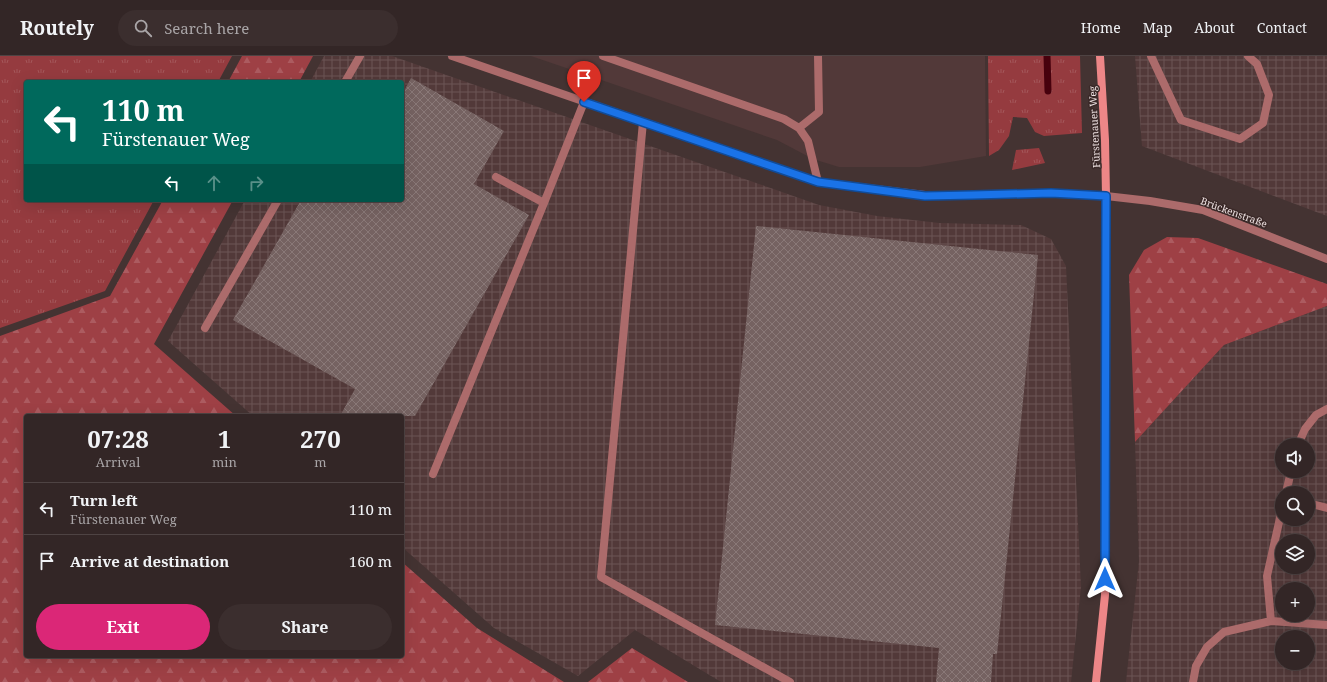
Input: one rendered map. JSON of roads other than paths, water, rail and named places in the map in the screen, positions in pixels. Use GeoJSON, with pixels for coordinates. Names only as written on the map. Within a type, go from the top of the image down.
{"type":"FeatureCollection","features":[{"type":"Feature","properties":{"kind":"street"},"geometry":{"type":"LineString","coordinates":[[346,80],[360,56]]}},
{"type":"Feature","properties":{"kind":"street"},"geometry":{"type":"LineString","coordinates":[[452,56],[818,182],[925,196],[1051,193],[1106,196]]}},
{"type":"Feature","properties":{"kind":"street"},"geometry":{"type":"LineString","coordinates":[[603,56],[784,119],[799,128],[808,141],[818,182]]}},
{"type":"Feature","properties":{"kind":"street"},"geometry":{"type":"LineString","coordinates":[[799,128],[819,112],[818,56]]}},
{"type":"Feature","properties":{"kind":"street","name":"Fürstenauer Weg"},"geometry":{"type":"LineString","coordinates":[[1096,682],[1105,595],[1106,196],[1105,140],[1100,56]]}},
{"type":"Feature","properties":{"kind":"street"},"geometry":{"type":"LineString","coordinates":[[1151,56],[1181,120],[1240,139],[1263,124],[1269,94],[1257,64],[1248,56]]}},
{"type":"Feature","properties":{"kind":"street"},"geometry":{"type":"LineString","coordinates":[[432,474],[584,102]]}},
{"type":"Feature","properties":{"kind":"street"},"geometry":{"type":"LineString","coordinates":[[643,122],[600,576],[790,682]]}},
{"type":"Feature","properties":{"kind":"street"},"geometry":{"type":"LineString","coordinates":[[496,177],[544,203]]}},
{"type":"Feature","properties":{"kind":"street","name":"Brückenstraße"},"geometry":{"type":"LineString","coordinates":[[1106,196],[1150,201],[1203,210],[1327,259]]}},
{"type":"Feature","properties":{"kind":"street"},"geometry":{"type":"LineString","coordinates":[[205,328],[277,202]]}},
{"type":"Feature","properties":{"kind":"street"},"geometry":{"type":"LineString","coordinates":[[1302,438],[1316,415],[1327,410]]}},
{"type":"Feature","properties":{"kind":"street"},"geometry":{"type":"LineString","coordinates":[[1315,505],[1327,508]]}},
{"type":"Feature","properties":{"kind":"street"},"geometry":{"type":"LineString","coordinates":[[1271,621],[1267,576],[1278,526]]}},
{"type":"Feature","properties":{"kind":"street"},"geometry":{"type":"LineString","coordinates":[[1193,682],[1196,666],[1207,647],[1224,632],[1271,621],[1327,625]]}},
{"type":"Feature","properties":{"kind":"waterway"},"geometry":{"type":"LineString","coordinates":[[1047,56],[1048,91]]}}]}
